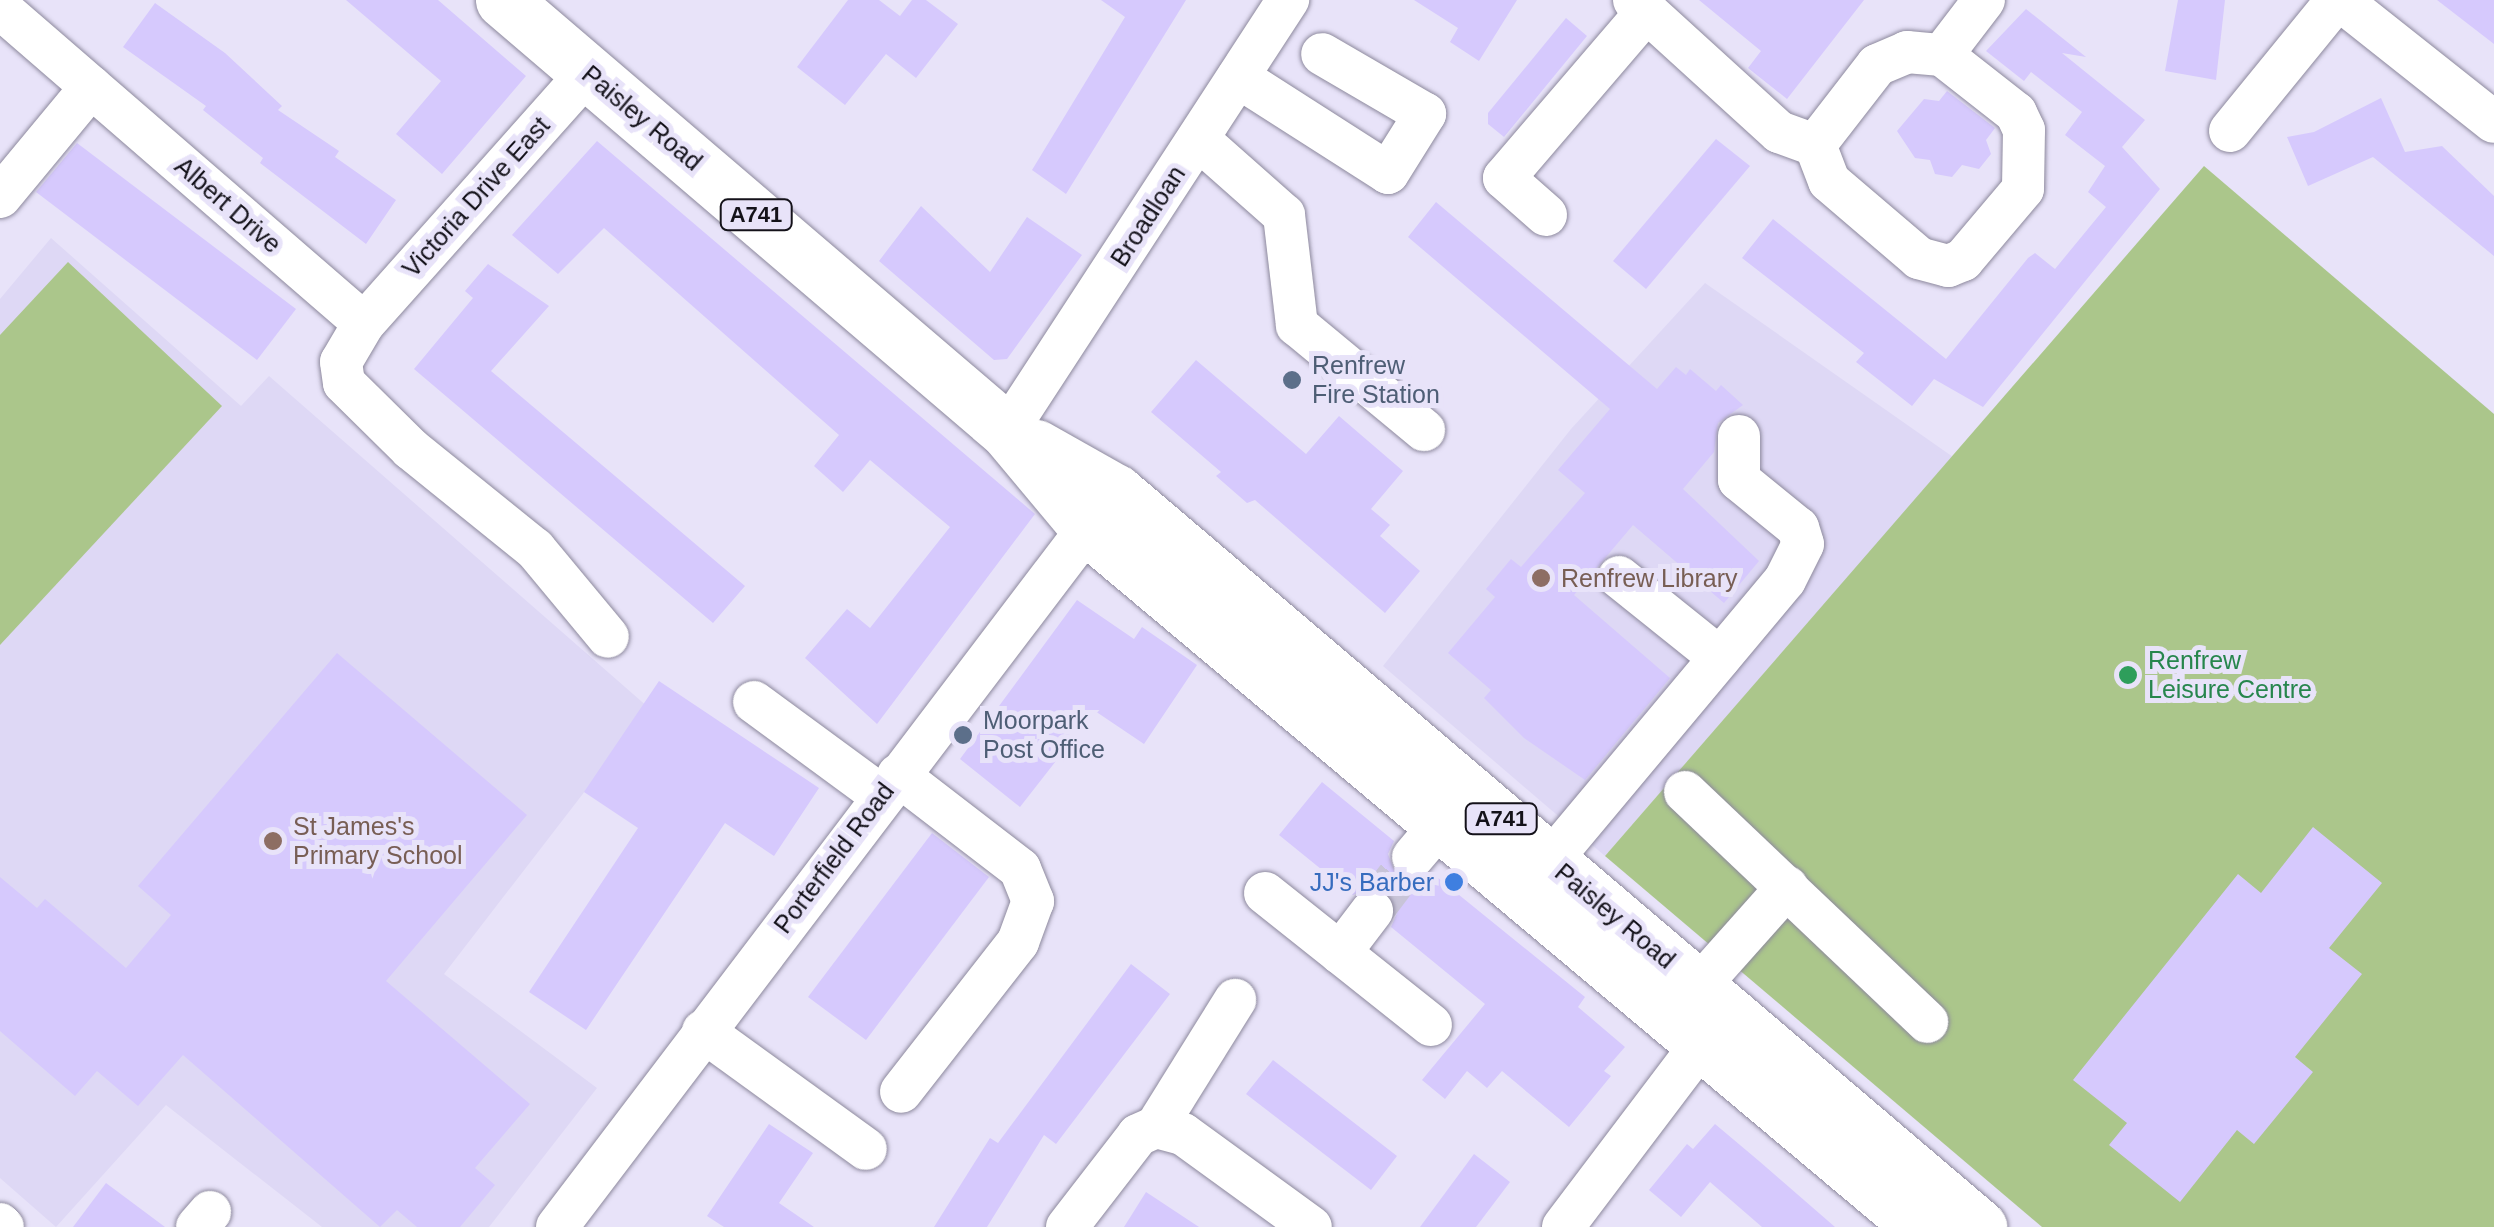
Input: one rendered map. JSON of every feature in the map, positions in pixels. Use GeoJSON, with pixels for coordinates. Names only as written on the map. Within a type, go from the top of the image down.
{"type":"FeatureCollection","features":[{"type":"Feature","properties":{"kind":"main road","name":"Paisley Road"},"geometry":{"type":"LineString","coordinates":[[503,0],[1219,609],[1550,861],[1980,1227]]}},
{"type":"Feature","properties":{"kind":"main road","name":"Paisley Road"},"geometry":{"type":"LineString","coordinates":[[1219,609],[1427,841],[1702,1043],[1921,1227]]}},
{"type":"Feature","properties":{"kind":"street","name":"Broadloan"},"geometry":{"type":"LineString","coordinates":[[1007,431],[1288,0]]}},
{"type":"Feature","properties":{"kind":"street"},"geometry":{"type":"LineString","coordinates":[[1942,55],[1984,0]]}},
{"type":"Feature","properties":{"kind":"street"},"geometry":{"type":"LineString","coordinates":[[2230,131],[2338,0],[2494,122]]}},
{"type":"Feature","properties":{"kind":"street"},"geometry":{"type":"LineString","coordinates":[[1546,215],[1504,178],[1641,6],[1779,132],[1814,145],[1830,181],[1919,258],[1948,266],[1963,260],[2024,189],[2028,156],[2016,112],[1942,55],[1908,52],[1877,66],[1814,145]]}},
{"type":"Feature","properties":{"kind":"street","name":"Albert Drive"},"geometry":{"type":"LineString","coordinates":[[0,8],[364,323]]}},
{"type":"Feature","properties":{"kind":"street"},"geometry":{"type":"LineString","coordinates":[[1238,76],[1388,173],[1425,114],[1322,54]]}},
{"type":"Feature","properties":{"kind":"street","name":"Victoria Drive East"},"geometry":{"type":"LineString","coordinates":[[588,72],[364,323],[341,362],[344,384],[411,449],[536,549],[608,637]]}},
{"type":"Feature","properties":{"kind":"street"},"geometry":{"type":"LineString","coordinates":[[0,197],[91,87]]}},
{"type":"Feature","properties":{"kind":"street"},"geometry":{"type":"LineString","coordinates":[[1198,139],[1284,215],[1297,325],[1424,430]]}},
{"type":"Feature","properties":{"kind":"street"},"geometry":{"type":"LineString","coordinates":[[1550,861],[1785,580],[1803,544],[1798,528],[1739,480],[1739,436]]}},
{"type":"Feature","properties":{"kind":"street","name":"Porterfield Road"},"geometry":{"type":"LineString","coordinates":[[557,1227],[1102,510]]}},
{"type":"Feature","properties":{"kind":"street"},"geometry":{"type":"LineString","coordinates":[[1619,577],[1720,658]]}},
{"type":"Feature","properties":{"kind":"street"},"geometry":{"type":"LineString","coordinates":[[754,702],[1020,869],[1033,901],[1018,942],[901,1092]]}},
{"type":"Feature","properties":{"kind":"street"},"geometry":{"type":"LineString","coordinates":[[1685,792],[1926,1022]]}},
{"type":"Feature","properties":{"kind":"street"},"geometry":{"type":"LineString","coordinates":[[1563,1227],[1702,1043],[1698,987],[1787,887]]}},
{"type":"Feature","properties":{"kind":"street"},"geometry":{"type":"LineString","coordinates":[[1265,893],[1431,1025]]}},
{"type":"Feature","properties":{"kind":"street"},"geometry":{"type":"LineString","coordinates":[[1340,953],[1372,911]]}},
{"type":"Feature","properties":{"kind":"street"},"geometry":{"type":"LineString","coordinates":[[1067,1227],[1138,1135],[1156,1127],[1235,1000]]}},
{"type":"Feature","properties":{"kind":"street"},"geometry":{"type":"LineString","coordinates":[[704,1031],[866,1149]]}},
{"type":"Feature","properties":{"kind":"street"},"geometry":{"type":"LineString","coordinates":[[1156,1127],[1182,1134],[1311,1227]]}},
{"type":"Feature","properties":{"kind":"shaded area","name":"St James's Primary School"},"geometry":{"type":"Polygon","coordinates":[[[51,238],[241,406],[269,376],[649,708],[444,974],[597,1088],[489,1227],[322,1227],[166,1105],[56,1227],[0,1178],[0,299],[51,238]]]}},
{"type":"Feature","properties":{"kind":"shaded area"},"geometry":{"type":"Polygon","coordinates":[[[1705,283],[1953,457],[1605,856],[1383,666],[1571,429],[1705,283]]]}},
{"type":"Feature","properties":{"kind":"green space","name":"Renfrew Leisure Centre"},"geometry":{"type":"Polygon","coordinates":[[[2204,166],[2494,414],[2494,1227],[2042,1227],[1605,856],[2204,166]]]}},
{"type":"Feature","properties":{"kind":"green space"},"geometry":{"type":"Polygon","coordinates":[[[68,262],[222,406],[0,645],[0,335],[68,262]]]}},
{"type":"Feature","properties":{"kind":"building"},"geometry":{"type":"Polygon","coordinates":[[[346,0],[438,0],[526,76],[442,174],[396,134],[441,81],[346,0]]]}},
{"type":"Feature","properties":{"kind":"building"},"geometry":{"type":"Polygon","coordinates":[[[848,0],[879,0],[900,16],[912,0],[926,0],[958,24],[916,78],[886,54],[845,105],[797,67],[848,0]]]}},
{"type":"Feature","properties":{"kind":"building"},"geometry":{"type":"Polygon","coordinates":[[[1101,0],[1186,0],[1066,194],[1032,170],[1125,17],[1101,0]]]}},
{"type":"Feature","properties":{"kind":"building"},"geometry":{"type":"Polygon","coordinates":[[[1414,0],[1517,0],[1479,61],[1450,42],[1458,28],[1414,0]]]}},
{"type":"Feature","properties":{"kind":"building"},"geometry":{"type":"Polygon","coordinates":[[[1699,0],[1864,0],[1787,99],[1748,68],[1761,51],[1699,0]]]}},
{"type":"Feature","properties":{"kind":"building"},"geometry":{"type":"Polygon","coordinates":[[[2178,0],[2225,0],[2216,80],[2165,71],[2178,0]]]}},
{"type":"Feature","properties":{"kind":"building"},"geometry":{"type":"Polygon","coordinates":[[[2437,0],[2494,0],[2494,44],[2437,0]]]}},
{"type":"Feature","properties":{"kind":"building"},"geometry":{"type":"Polygon","coordinates":[[[155,3],[225,53],[282,106],[278,110],[339,151],[335,157],[396,200],[366,244],[260,163],[263,158],[203,110],[206,106],[123,47],[155,3]]]}},
{"type":"Feature","properties":{"kind":"building"},"geometry":{"type":"Polygon","coordinates":[[[2026,9],[2086,57],[2062,53],[2145,120],[2122,147],[2160,189],[1983,407],[1934,379],[1912,406],[1856,362],[1864,353],[1742,258],[1773,219],[1946,359],[2028,258],[2035,253],[2055,269],[2106,207],[2088,192],[2105,166],[2065,135],[2082,112],[2031,72],[2024,81],[1986,51],[2026,9]]]}},
{"type":"Feature","properties":{"kind":"building"},"geometry":{"type":"Polygon","coordinates":[[[1566,18],[1587,36],[1504,137],[1488,124],[1488,113],[1566,18]]]}},
{"type":"Feature","properties":{"kind":"building"},"geometry":{"type":"Polygon","coordinates":[[[1947,91],[1995,128],[1986,140],[1991,154],[1979,169],[1962,165],[1952,177],[1935,174],[1930,160],[1915,158],[1897,131],[1924,99],[1939,101],[1947,91]]]}},
{"type":"Feature","properties":{"kind":"building"},"geometry":{"type":"Polygon","coordinates":[[[2381,98],[2405,152],[2442,146],[2494,196],[2494,256],[2373,157],[2308,186],[2287,137],[2314,132],[2381,98]]]}},
{"type":"Feature","properties":{"kind":"building"},"geometry":{"type":"Polygon","coordinates":[[[1716,139],[1750,166],[1646,289],[1613,261],[1716,139]]]}},
{"type":"Feature","properties":{"kind":"building"},"geometry":{"type":"Polygon","coordinates":[[[597,141],[1035,514],[877,724],[805,658],[847,609],[870,628],[950,527],[870,460],[843,492],[814,466],[839,435],[604,228],[558,274],[512,235],[597,141]]]}},
{"type":"Feature","properties":{"kind":"building"},"geometry":{"type":"Polygon","coordinates":[[[77,143],[296,309],[257,360],[36,192],[77,143]]]}},
{"type":"Feature","properties":{"kind":"building","name":"Renfrew Library"},"geometry":{"type":"Polygon","coordinates":[[[1436,202],[1657,389],[1676,367],[1686,375],[1690,369],[1716,391],[1721,385],[1743,405],[1718,423],[1714,452],[1683,489],[1759,561],[1724,603],[1633,525],[1574,595],[1670,678],[1585,780],[1524,738],[1484,698],[1491,690],[1448,653],[1495,597],[1486,589],[1511,559],[1521,567],[1585,493],[1558,470],[1610,409],[1408,237],[1436,202]]]}},
{"type":"Feature","properties":{"kind":"building"},"geometry":{"type":"Polygon","coordinates":[[[921,206],[990,272],[1027,217],[1082,255],[1007,359],[994,360],[879,261],[921,206]]]}},
{"type":"Feature","properties":{"kind":"building"},"geometry":{"type":"Polygon","coordinates":[[[488,264],[549,306],[491,371],[745,586],[713,623],[414,369],[473,298],[465,291],[488,264]]]}},
{"type":"Feature","properties":{"kind":"building"},"geometry":{"type":"Polygon","coordinates":[[[1196,360],[1306,454],[1339,416],[1403,471],[1371,509],[1390,525],[1380,536],[1420,571],[1385,613],[1255,500],[1247,503],[1216,476],[1221,472],[1151,412],[1196,360]]]}},
{"type":"Feature","properties":{"kind":"building"},"geometry":{"type":"Polygon","coordinates":[[[1077,600],[1134,639],[1142,627],[1197,665],[1144,744],[1095,711],[1020,807],[960,759],[1077,600]]]}},
{"type":"Feature","properties":{"kind":"building"},"geometry":{"type":"Polygon","coordinates":[[[337,653],[527,815],[386,981],[530,1104],[475,1168],[495,1185],[460,1227],[417,1227],[397,1210],[380,1227],[183,1055],[138,1106],[97,1071],[75,1096],[0,1031],[0,877],[37,908],[45,899],[126,968],[171,915],[138,886],[337,653]]]}},
{"type":"Feature","properties":{"kind":"building"},"geometry":{"type":"Polygon","coordinates":[[[659,681],[819,788],[774,856],[725,823],[586,1030],[529,992],[638,828],[584,792],[659,681]]]}},
{"type":"Feature","properties":{"kind":"building"},"geometry":{"type":"Polygon","coordinates":[[[1322,782],[1394,841],[1388,854],[1396,875],[1410,882],[1432,873],[1585,997],[1578,1007],[1625,1047],[1604,1071],[1611,1076],[1569,1127],[1502,1071],[1487,1088],[1467,1071],[1445,1099],[1422,1080],[1485,1004],[1391,927],[1397,913],[1388,892],[1374,886],[1353,895],[1279,835],[1322,782]]]}},
{"type":"Feature","properties":{"kind":"building"},"geometry":{"type":"Polygon","coordinates":[[[2313,827],[2382,883],[2329,948],[2362,974],[2295,1057],[2313,1072],[2254,1144],[2237,1130],[2180,1202],[2109,1145],[2127,1123],[2073,1080],[2238,874],[2261,893],[2313,827]]]}},
{"type":"Feature","properties":{"kind":"building"},"geometry":{"type":"Polygon","coordinates":[[[932,833],[989,877],[866,1040],[808,997],[932,833]]]}},
{"type":"Feature","properties":{"kind":"building"},"geometry":{"type":"Polygon","coordinates":[[[1131,964],[1170,994],[1056,1144],[1044,1135],[987,1227],[934,1227],[990,1138],[998,1143],[1131,964]]]}},
{"type":"Feature","properties":{"kind":"building"},"geometry":{"type":"Polygon","coordinates":[[[1273,1060],[1397,1156],[1371,1190],[1246,1094],[1273,1060]]]}},
{"type":"Feature","properties":{"kind":"building"},"geometry":{"type":"Polygon","coordinates":[[[769,1124],[813,1153],[779,1203],[814,1227],[724,1227],[707,1216],[769,1124]]]}},
{"type":"Feature","properties":{"kind":"building"},"geometry":{"type":"Polygon","coordinates":[[[1715,1124],[1835,1227],[1762,1227],[1710,1182],[1681,1217],[1649,1190],[1687,1144],[1693,1149],[1715,1124]]]}},
{"type":"Feature","properties":{"kind":"building"},"geometry":{"type":"Polygon","coordinates":[[[1474,1154],[1510,1182],[1476,1227],[1420,1227],[1474,1154]]]}},
{"type":"Feature","properties":{"kind":"building"},"geometry":{"type":"Polygon","coordinates":[[[106,1183],[165,1227],[73,1227],[106,1183]]]}},
{"type":"Feature","properties":{"kind":"building"},"geometry":{"type":"Polygon","coordinates":[[[1146,1192],[1199,1227],[1124,1227],[1146,1192]]]}},
{"type":"Feature","properties":{"kind":"tunnel"},"geometry":{"type":"LineString","coordinates":[[1372,911],[1413,857]]}},
{"type":"Feature","properties":{"kind":"place","name":"Renfrew Fire Station"},"geometry":{"type":"Point","coordinates":[1292,380]}},
{"type":"Feature","properties":{"kind":"place","name":"Renfrew Library"},"geometry":{"type":"Point","coordinates":[1541,578]}},
{"type":"Feature","properties":{"kind":"place","name":"Renfrew Leisure Centre"},"geometry":{"type":"Point","coordinates":[2128,675]}},
{"type":"Feature","properties":{"kind":"place","name":"Moorpark Post Office"},"geometry":{"type":"Point","coordinates":[963,735]}},
{"type":"Feature","properties":{"kind":"place","name":"St James's Primary School"},"geometry":{"type":"Point","coordinates":[273,841]}},
{"type":"Feature","properties":{"kind":"place","name":"JJ's Barber"},"geometry":{"type":"Point","coordinates":[1454,882]}}]}
